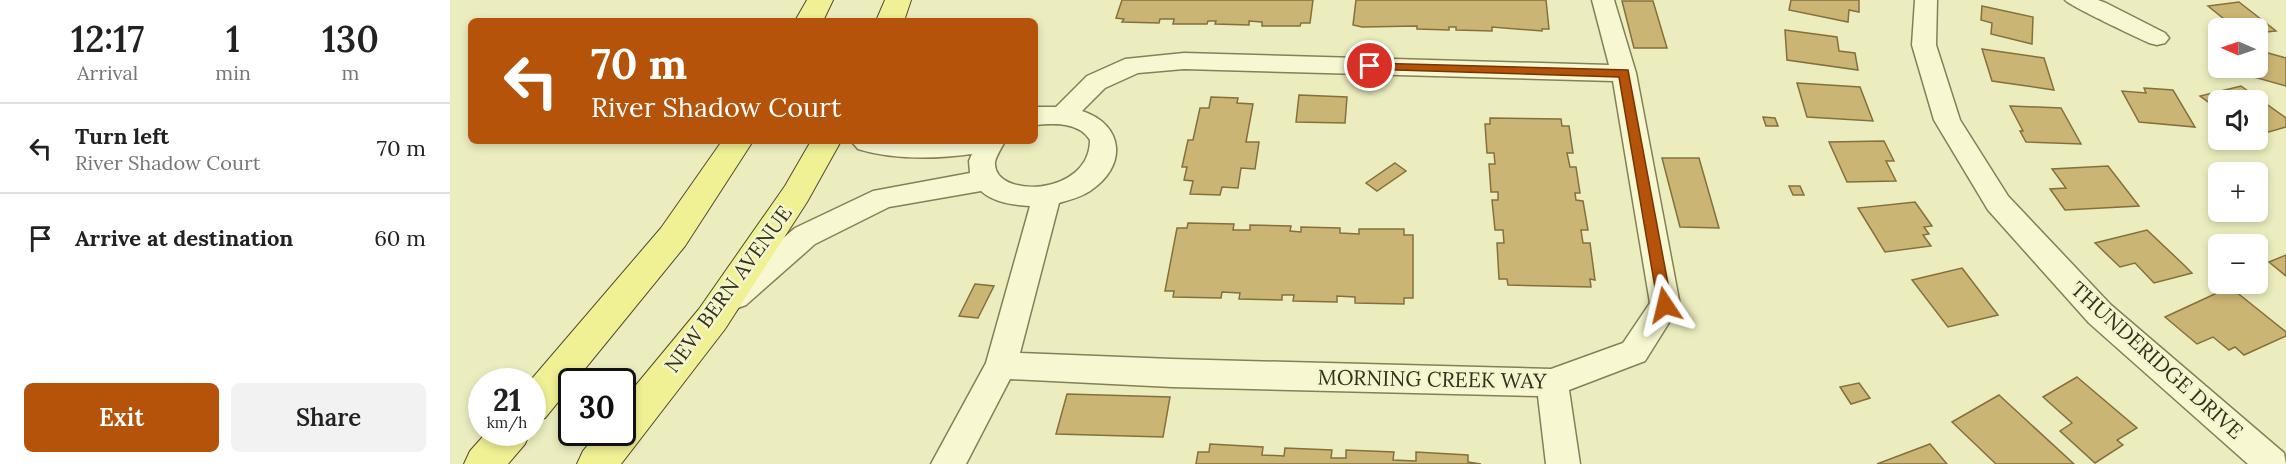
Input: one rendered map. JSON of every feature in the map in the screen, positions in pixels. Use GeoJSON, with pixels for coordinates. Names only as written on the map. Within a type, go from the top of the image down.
{"type":"FeatureCollection","features":[{"type":"Feature","properties":{"kind":"main road"},"geometry":{"type":"LineString","coordinates":[[811,18],[820,0]]}},
{"type":"Feature","properties":{"kind":"main road"},"geometry":{"type":"LineString","coordinates":[[891,18],[898,0]]}},
{"type":"Feature","properties":{"kind":"main road"},"geometry":{"type":"LineString","coordinates":[[546,389],[673,237],[736,144]]}},
{"type":"Feature","properties":{"kind":"main road","name":"NEW BERN AVENUE"},"geometry":{"type":"LineString","coordinates":[[636,414],[712,319],[796,194],[824,144]]}},
{"type":"Feature","properties":{"kind":"main road"},"geometry":{"type":"LineString","coordinates":[[484,464],[499,446]]}},
{"type":"Feature","properties":{"kind":"main road","name":"NEW BERN AVENUE"},"geometry":{"type":"LineString","coordinates":[[597,464],[611,446]]}},
{"type":"Feature","properties":{"kind":"street","name":"MORNING CREEK WAY"},"geometry":{"type":"LineString","coordinates":[[1001,365],[1172,373],[1552,383],[1634,352],[1665,305],[1624,73],[1603,0]]}},
{"type":"Feature","properties":{"kind":"street","name":"THUNDERIDGE DRIVE"},"geometry":{"type":"LineString","coordinates":[[1926,0],[1924,45],[1947,120],[1998,203],[2100,314],[2268,457]]}},
{"type":"Feature","properties":{"kind":"street"},"geometry":{"type":"LineString","coordinates":[[2076,0],[2098,8],[2157,38]]}},
{"type":"Feature","properties":{"kind":"street"},"geometry":{"type":"LineString","coordinates":[[1063,115],[1096,82],[1134,64],[1184,62],[1624,73]]}},
{"type":"Feature","properties":{"kind":"street"},"geometry":{"type":"LineString","coordinates":[[990,144],[982,163],[987,180],[993,187],[1007,195],[1026,198],[1047,197],[1066,191],[1084,181],[1096,168],[1103,155],[1103,141],[1096,129],[1084,120],[1063,115],[1038,116]]}},
{"type":"Feature","properties":{"kind":"street"},"geometry":{"type":"LineString","coordinates":[[873,144],[912,150],[978,144]]}},
{"type":"Feature","properties":{"kind":"street"},"geometry":{"type":"LineString","coordinates":[[712,319],[805,236],[883,198],[987,180]]}},
{"type":"Feature","properties":{"kind":"street"},"geometry":{"type":"LineString","coordinates":[[948,464],[1001,365],[1047,197]]}},
{"type":"Feature","properties":{"kind":"street"},"geometry":{"type":"LineString","coordinates":[[1552,383],[1563,464]]}},
{"type":"Feature","properties":{"kind":"building"},"geometry":{"type":"Polygon","coordinates":[[[1122,0],[1313,0],[1310,23],[1301,23],[1300,26],[1262,26],[1262,22],[1249,21],[1249,25],[1215,24],[1216,21],[1208,21],[1207,24],[1173,24],[1174,19],[1160,19],[1159,23],[1122,22],[1124,19],[1116,18],[1122,0]]]}},
{"type":"Feature","properties":{"kind":"building"},"geometry":{"type":"Polygon","coordinates":[[[1356,0],[1546,0],[1549,29],[1542,29],[1542,31],[1492,27],[1492,31],[1456,30],[1456,27],[1449,27],[1449,30],[1417,29],[1417,26],[1362,27],[1353,25],[1356,0]]]}},
{"type":"Feature","properties":{"kind":"building"},"geometry":{"type":"Polygon","coordinates":[[[1791,0],[1859,0],[1859,12],[1849,10],[1848,22],[1789,10],[1791,0]]]}},
{"type":"Feature","properties":{"kind":"building"},"geometry":{"type":"Polygon","coordinates":[[[1622,1],[1653,1],[1667,48],[1634,48],[1622,1]]]}},
{"type":"Feature","properties":{"kind":"building"},"geometry":{"type":"Polygon","coordinates":[[[2239,2],[2259,18],[2223,18],[2208,6],[2239,2]]]}},
{"type":"Feature","properties":{"kind":"building"},"geometry":{"type":"Polygon","coordinates":[[[1982,6],[2033,17],[2032,44],[1991,34],[1992,23],[1981,20],[1982,6]]]}},
{"type":"Feature","properties":{"kind":"building"},"geometry":{"type":"Polygon","coordinates":[[[2268,25],[2276,31],[2268,32],[2268,25]]]}},
{"type":"Feature","properties":{"kind":"building"},"geometry":{"type":"Polygon","coordinates":[[[1785,30],[1837,37],[1839,51],[1855,53],[1858,70],[1787,60],[1785,30]]]}},
{"type":"Feature","properties":{"kind":"building"},"geometry":{"type":"Polygon","coordinates":[[[1982,49],[2044,58],[2054,90],[1992,81],[1982,49]]]}},
{"type":"Feature","properties":{"kind":"building"},"geometry":{"type":"Polygon","coordinates":[[[2268,53],[2286,58],[2286,86],[2257,78],[2268,78],[2268,53]]]}},
{"type":"Feature","properties":{"kind":"building"},"geometry":{"type":"Polygon","coordinates":[[[1797,83],[1860,87],[1873,121],[1807,117],[1797,83]]]}},
{"type":"Feature","properties":{"kind":"building"},"geometry":{"type":"Polygon","coordinates":[[[2241,86],[2247,90],[2225,90],[2241,86]]]}},
{"type":"Feature","properties":{"kind":"building"},"geometry":{"type":"Polygon","coordinates":[[[2144,88],[2173,90],[2195,127],[2139,122],[2122,91],[2146,93],[2144,88]]]}},
{"type":"Feature","properties":{"kind":"building"},"geometry":{"type":"Polygon","coordinates":[[[2208,94],[2208,102],[2200,96],[2208,94]]]}},
{"type":"Feature","properties":{"kind":"building"},"geometry":{"type":"Polygon","coordinates":[[[1299,95],[1347,97],[1345,123],[1296,122],[1299,95]]]}},
{"type":"Feature","properties":{"kind":"building"},"geometry":{"type":"Polygon","coordinates":[[[1211,97],[1238,98],[1237,103],[1253,104],[1246,142],[1259,142],[1255,169],[1241,168],[1238,188],[1222,187],[1220,195],[1190,194],[1193,181],[1184,180],[1187,167],[1182,167],[1188,140],[1193,140],[1200,108],[1209,108],[1211,97]]]}},
{"type":"Feature","properties":{"kind":"building"},"geometry":{"type":"Polygon","coordinates":[[[2268,105],[2286,118],[2286,127],[2268,132],[2268,105]]]}},
{"type":"Feature","properties":{"kind":"building"},"geometry":{"type":"Polygon","coordinates":[[[2010,106],[2061,108],[2081,144],[2026,142],[2010,106]]]}},
{"type":"Feature","properties":{"kind":"building"},"geometry":{"type":"Polygon","coordinates":[[[1763,117],[1775,118],[1778,126],[1766,126],[1763,117]]]}},
{"type":"Feature","properties":{"kind":"building"},"geometry":{"type":"Polygon","coordinates":[[[1490,118],[1561,119],[1562,126],[1569,126],[1573,153],[1567,153],[1570,167],[1576,167],[1580,193],[1575,193],[1576,200],[1583,201],[1588,230],[1581,230],[1583,243],[1590,243],[1595,280],[1590,279],[1591,287],[1508,285],[1507,279],[1499,279],[1497,243],[1504,243],[1503,230],[1495,230],[1492,200],[1498,200],[1498,192],[1491,192],[1489,164],[1495,164],[1494,153],[1487,153],[1485,124],[1490,124],[1490,118]]]}},
{"type":"Feature","properties":{"kind":"building"},"geometry":{"type":"Polygon","coordinates":[[[1884,141],[1894,161],[1886,161],[1896,181],[1847,182],[1829,142],[1884,141]]]}},
{"type":"Feature","properties":{"kind":"building"},"geometry":{"type":"Polygon","coordinates":[[[1662,158],[1699,158],[1719,228],[1680,227],[1662,158]]]}},
{"type":"Feature","properties":{"kind":"building"},"geometry":{"type":"Polygon","coordinates":[[[1395,163],[1406,171],[1377,191],[1366,183],[1395,163]]]}},
{"type":"Feature","properties":{"kind":"building"},"geometry":{"type":"Polygon","coordinates":[[[2108,166],[2139,206],[2065,210],[2050,189],[2066,188],[2052,169],[2108,166]]]}},
{"type":"Feature","properties":{"kind":"building"},"geometry":{"type":"Polygon","coordinates":[[[1789,186],[1800,186],[1804,195],[1793,195],[1789,186]]]}},
{"type":"Feature","properties":{"kind":"building"},"geometry":{"type":"Polygon","coordinates":[[[1915,202],[1932,226],[1924,227],[1929,234],[1923,235],[1931,246],[1885,252],[1858,208],[1915,202]]]}},
{"type":"Feature","properties":{"kind":"building"},"geometry":{"type":"Polygon","coordinates":[[[1188,223],[1234,224],[1233,230],[1250,230],[1250,225],[1291,226],[1290,231],[1301,232],[1301,227],[1340,228],[1340,233],[1359,234],[1359,229],[1404,229],[1404,235],[1413,235],[1413,298],[1404,298],[1404,304],[1355,303],[1355,297],[1337,296],[1337,302],[1293,301],[1294,295],[1282,295],[1282,300],[1239,299],[1240,293],[1222,292],[1221,298],[1173,297],[1174,291],[1165,291],[1177,228],[1187,228],[1188,223]]]}},
{"type":"Feature","properties":{"kind":"building"},"geometry":{"type":"Polygon","coordinates":[[[2147,230],[2192,273],[2154,283],[2135,263],[2120,267],[2095,243],[2147,230]]]}},
{"type":"Feature","properties":{"kind":"building"},"geometry":{"type":"Polygon","coordinates":[[[2286,255],[2286,276],[2269,262],[2286,255]]]}},
{"type":"Feature","properties":{"kind":"building"},"geometry":{"type":"Polygon","coordinates":[[[1962,268],[1998,315],[1948,327],[1912,280],[1962,268]]]}},
{"type":"Feature","properties":{"kind":"building"},"geometry":{"type":"Polygon","coordinates":[[[975,284],[994,286],[978,318],[959,316],[975,284]]]}},
{"type":"Feature","properties":{"kind":"building"},"geometry":{"type":"Polygon","coordinates":[[[2215,294],[2239,294],[2286,332],[2286,336],[2244,355],[2235,347],[2229,350],[2213,337],[2197,344],[2165,317],[2215,294]]]}},
{"type":"Feature","properties":{"kind":"building"},"geometry":{"type":"Polygon","coordinates":[[[2077,377],[2137,428],[2117,440],[2123,445],[2095,463],[2060,431],[2072,423],[2043,397],[2077,377]]]}},
{"type":"Feature","properties":{"kind":"building"},"geometry":{"type":"Polygon","coordinates":[[[1859,383],[1870,398],[1851,404],[1840,387],[1859,383]]]}},
{"type":"Feature","properties":{"kind":"building"},"geometry":{"type":"Polygon","coordinates":[[[1067,394],[1170,397],[1163,437],[1056,434],[1067,394]]]}},
{"type":"Feature","properties":{"kind":"building"},"geometry":{"type":"Polygon","coordinates":[[[1999,395],[2074,464],[1996,464],[1952,422],[1999,395]]]}},
{"type":"Feature","properties":{"kind":"building"},"geometry":{"type":"Polygon","coordinates":[[[1210,444],[1263,447],[1262,455],[1284,456],[1285,448],[1332,450],[1331,458],[1346,458],[1346,450],[1394,452],[1393,460],[1416,461],[1416,452],[1468,455],[1468,462],[1481,464],[1196,464],[1198,452],[1209,452],[1210,444]]]}},
{"type":"Feature","properties":{"kind":"building"},"geometry":{"type":"Polygon","coordinates":[[[1930,444],[1947,464],[1877,464],[1930,444]]]}},
{"type":"Feature","properties":{"kind":"route"},"geometry":{"type":"LineString","coordinates":[[1370,66],[1624,73],[1665,305]]}}]}
